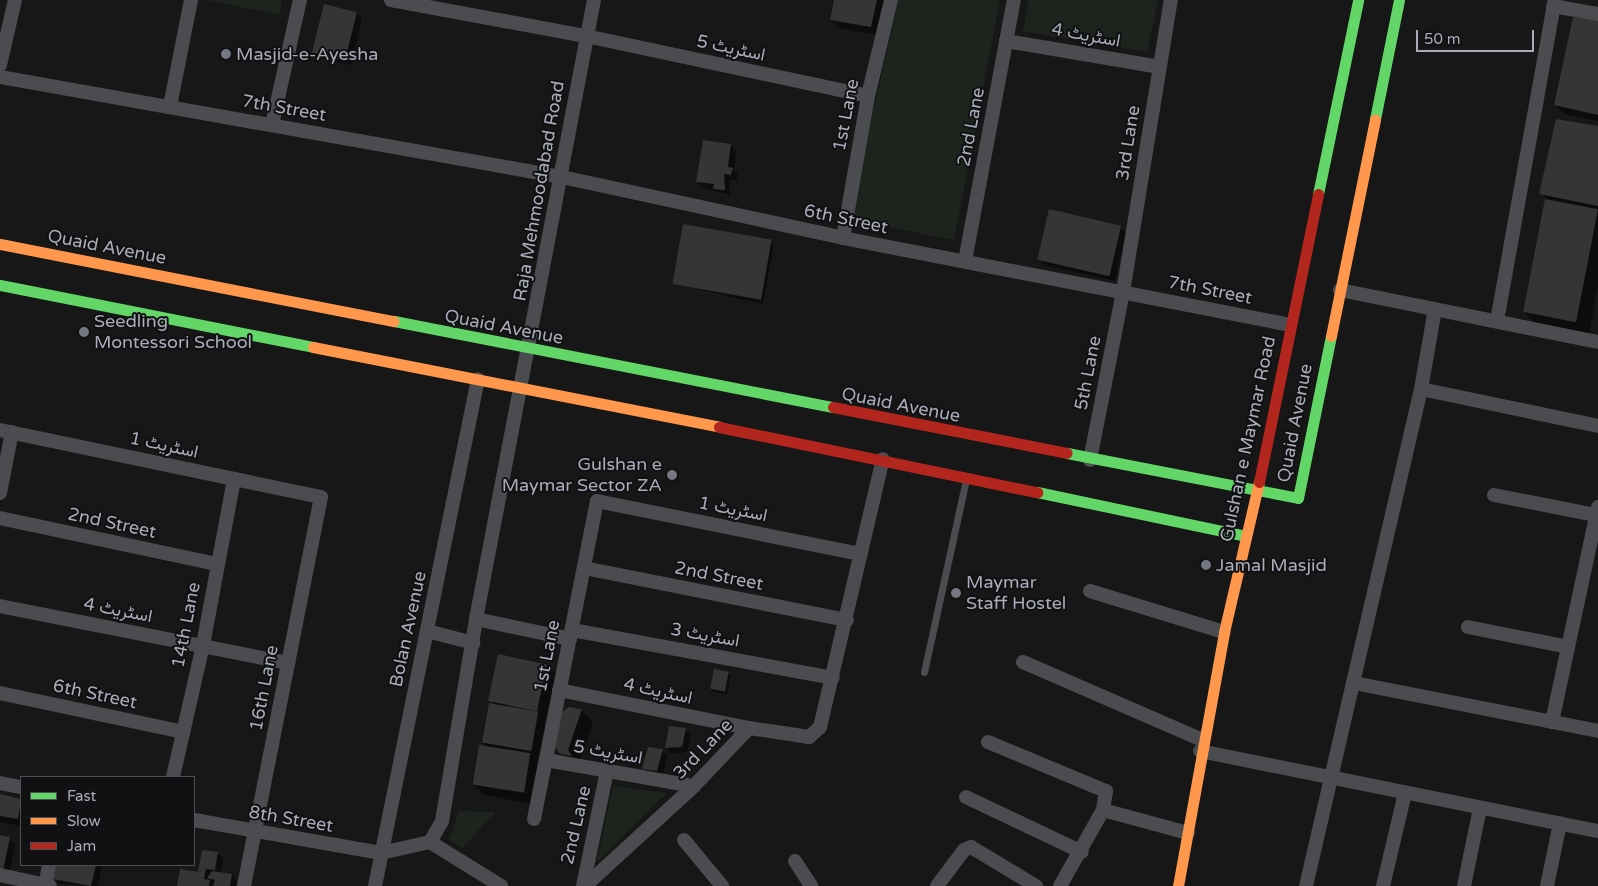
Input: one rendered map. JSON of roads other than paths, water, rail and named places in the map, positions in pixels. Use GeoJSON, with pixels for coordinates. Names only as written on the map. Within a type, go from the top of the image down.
{"type":"FeatureCollection","features":[{"type":"Feature","properties":{"kind":"main road","name":"Gulshan e Maymar Road"},"geometry":{"type":"LineString","coordinates":[[1178,886],[1201,745],[1245,536],[1257,490],[1358,0]]}},
{"type":"Feature","properties":{"kind":"main road","name":"Quaid Avenue"},"geometry":{"type":"LineString","coordinates":[[0,244],[1090,460],[1298,498],[1399,0]]}},
{"type":"Feature","properties":{"kind":"main road"},"geometry":{"type":"LineString","coordinates":[[0,285],[967,476],[1245,536]]}},
{"type":"Feature","properties":{"kind":"street"},"geometry":{"type":"LineString","coordinates":[[0,65],[15,0]]}},
{"type":"Feature","properties":{"kind":"street"},"geometry":{"type":"LineString","coordinates":[[170,106],[191,0]]}},
{"type":"Feature","properties":{"kind":"street"},"geometry":{"type":"LineString","coordinates":[[272,125],[300,0]]}},
{"type":"Feature","properties":{"kind":"street"},"geometry":{"type":"LineString","coordinates":[[391,0],[586,36]]}},
{"type":"Feature","properties":{"kind":"street","name":"Raja Mehmoodabad Road"},"geometry":{"type":"LineString","coordinates":[[520,388],[562,177],[594,0]]}},
{"type":"Feature","properties":{"kind":"street","name":"1st Lane"},"geometry":{"type":"LineString","coordinates":[[843,238],[868,96],[891,0]]}},
{"type":"Feature","properties":{"kind":"street","name":"2nd Lane"},"geometry":{"type":"LineString","coordinates":[[964,261],[1014,0]]}},
{"type":"Feature","properties":{"kind":"street","name":"3rd Lane"},"geometry":{"type":"LineString","coordinates":[[1123,292],[1171,0]]}},
{"type":"Feature","properties":{"kind":"street"},"geometry":{"type":"LineString","coordinates":[[1497,322],[1554,3],[1598,14]]}},
{"type":"Feature","properties":{"kind":"street","name":"اسٹریٹ 5"},"geometry":{"type":"LineString","coordinates":[[586,36],[868,96]]}},
{"type":"Feature","properties":{"kind":"street","name":"اسٹریٹ 4"},"geometry":{"type":"LineString","coordinates":[[1006,41],[1160,67]]}},
{"type":"Feature","properties":{"kind":"street","name":"7th Street"},"geometry":{"type":"LineString","coordinates":[[0,77],[562,177]]}},
{"type":"Feature","properties":{"kind":"street","name":"6th Street"},"geometry":{"type":"LineString","coordinates":[[562,177],[843,238],[1123,292]]}},
{"type":"Feature","properties":{"kind":"street"},"geometry":{"type":"LineString","coordinates":[[1340,290],[1598,342]]}},
{"type":"Feature","properties":{"kind":"street","name":"7th Street"},"geometry":{"type":"LineString","coordinates":[[1123,292],[1290,325]]}},
{"type":"Feature","properties":{"kind":"street","name":"5th Lane"},"geometry":{"type":"LineString","coordinates":[[1090,460],[1123,292]]}},
{"type":"Feature","properties":{"kind":"street"},"geometry":{"type":"LineString","coordinates":[[1306,886],[1333,779],[1421,389],[1435,309]]}},
{"type":"Feature","properties":{"kind":"street","name":"Bolan Avenue"},"geometry":{"type":"LineString","coordinates":[[375,886],[478,378]]}},
{"type":"Feature","properties":{"kind":"street"},"geometry":{"type":"LineString","coordinates":[[430,842],[442,821],[476,620],[520,388]]}},
{"type":"Feature","properties":{"kind":"street"},"geometry":{"type":"LineString","coordinates":[[1421,389],[1598,426]]}},
{"type":"Feature","properties":{"kind":"street"},"geometry":{"type":"LineString","coordinates":[[0,493],[6,431]]}},
{"type":"Feature","properties":{"kind":"street","name":"اسٹریٹ 1"},"geometry":{"type":"LineString","coordinates":[[6,431],[321,497]]}},
{"type":"Feature","properties":{"kind":"street","name":"3rd Lane"},"geometry":{"type":"LineString","coordinates":[[584,886],[694,786],[749,728],[809,737],[815,734],[820,727],[847,620],[882,459]]}},
{"type":"Feature","properties":{"kind":"street","name":"14th Lane"},"geometry":{"type":"LineString","coordinates":[[173,776],[203,645],[234,479]]}},
{"type":"Feature","properties":{"kind":"street"},"geometry":{"type":"LineString","coordinates":[[1494,495],[1597,511],[1552,722]]}},
{"type":"Feature","properties":{"kind":"street","name":"16th Lane"},"geometry":{"type":"LineString","coordinates":[[244,886],[321,497]]}},
{"type":"Feature","properties":{"kind":"street","name":"1st Lane"},"geometry":{"type":"LineString","coordinates":[[534,819],[598,501]]}},
{"type":"Feature","properties":{"kind":"street","name":"اسٹریٹ 1"},"geometry":{"type":"LineString","coordinates":[[598,501],[861,554]]}},
{"type":"Feature","properties":{"kind":"street","name":"2nd Street"},"geometry":{"type":"LineString","coordinates":[[0,518],[217,564]]}},
{"type":"Feature","properties":{"kind":"street","name":"2nd Street"},"geometry":{"type":"LineString","coordinates":[[584,568],[847,620]]}},
{"type":"Feature","properties":{"kind":"street"},"geometry":{"type":"LineString","coordinates":[[1090,591],[1224,632]]}},
{"type":"Feature","properties":{"kind":"street","name":"اسٹریٹ 4"},"geometry":{"type":"LineString","coordinates":[[0,606],[288,663]]}},
{"type":"Feature","properties":{"kind":"street","name":"اسٹریٹ 3"},"geometry":{"type":"LineString","coordinates":[[476,620],[833,678]]}},
{"type":"Feature","properties":{"kind":"street"},"geometry":{"type":"LineString","coordinates":[[1468,627],[1568,647]]}},
{"type":"Feature","properties":{"kind":"street"},"geometry":{"type":"LineString","coordinates":[[427,631],[473,643]]}},
{"type":"Feature","properties":{"kind":"street"},"geometry":{"type":"LineString","coordinates":[[1024,662],[1201,745],[1333,779],[1598,831]]}},
{"type":"Feature","properties":{"kind":"street"},"geometry":{"type":"LineString","coordinates":[[1354,683],[1598,731]]}},
{"type":"Feature","properties":{"kind":"street","name":"اسٹریٹ 4"},"geometry":{"type":"LineString","coordinates":[[560,690],[749,728]]}},
{"type":"Feature","properties":{"kind":"street","name":"6th Street"},"geometry":{"type":"LineString","coordinates":[[0,693],[183,732]]}},
{"type":"Feature","properties":{"kind":"street"},"geometry":{"type":"LineString","coordinates":[[988,742],[1105,789],[1103,810],[1082,852],[1060,886]]}},
{"type":"Feature","properties":{"kind":"street","name":"اسٹریٹ 5"},"geometry":{"type":"LineString","coordinates":[[546,760],[694,786]]}},
{"type":"Feature","properties":{"kind":"street","name":"2nd Lane"},"geometry":{"type":"LineString","coordinates":[[584,886],[607,771]]}},
{"type":"Feature","properties":{"kind":"street"},"geometry":{"type":"LineString","coordinates":[[0,784],[20,787]]}},
{"type":"Feature","properties":{"kind":"street"},"geometry":{"type":"LineString","coordinates":[[1383,886],[1405,793]]}},
{"type":"Feature","properties":{"kind":"street"},"geometry":{"type":"LineString","coordinates":[[966,797],[1082,852]]}},
{"type":"Feature","properties":{"kind":"street"},"geometry":{"type":"LineString","coordinates":[[1464,886],[1480,808]]}},
{"type":"Feature","properties":{"kind":"street"},"geometry":{"type":"LineString","coordinates":[[1103,810],[1188,833]]}},
{"type":"Feature","properties":{"kind":"street","name":"8th Street"},"geometry":{"type":"LineString","coordinates":[[195,820],[381,853]]}},
{"type":"Feature","properties":{"kind":"street"},"geometry":{"type":"LineString","coordinates":[[1547,886],[1560,823]]}},
{"type":"Feature","properties":{"kind":"street"},"geometry":{"type":"LineString","coordinates":[[684,840],[722,886]]}},
{"type":"Feature","properties":{"kind":"street"},"geometry":{"type":"LineString","coordinates":[[381,853],[430,842],[501,886]]}},
{"type":"Feature","properties":{"kind":"street"},"geometry":{"type":"LineString","coordinates":[[938,886],[964,850],[971,847],[1036,886]]}},
{"type":"Feature","properties":{"kind":"street"},"geometry":{"type":"LineString","coordinates":[[795,861],[811,886]]}},
{"type":"Feature","properties":{"kind":"street"},"geometry":{"type":"LineString","coordinates":[[0,875],[46,886],[49,866]]}},
{"type":"Feature","properties":{"kind":"lane"},"geometry":{"type":"LineString","coordinates":[[924,672],[967,476]]}},
{"type":"Feature","properties":{"kind":"place","name":"Masjid-e-Ayesha"},"geometry":{"type":"Point","coordinates":[226,54]}},
{"type":"Feature","properties":{"kind":"place","name":"Seedling Montessori School"},"geometry":{"type":"Point","coordinates":[84,332]}},
{"type":"Feature","properties":{"kind":"place","name":"Gulshan e Maymar Sector ZA"},"geometry":{"type":"Point","coordinates":[672,475]}},
{"type":"Feature","properties":{"kind":"place","name":"Jamal Masjid"},"geometry":{"type":"Point","coordinates":[1206,565]}},
{"type":"Feature","properties":{"kind":"place","name":"Maymar Staff Hostel"},"geometry":{"type":"Point","coordinates":[956,593]}}]}
